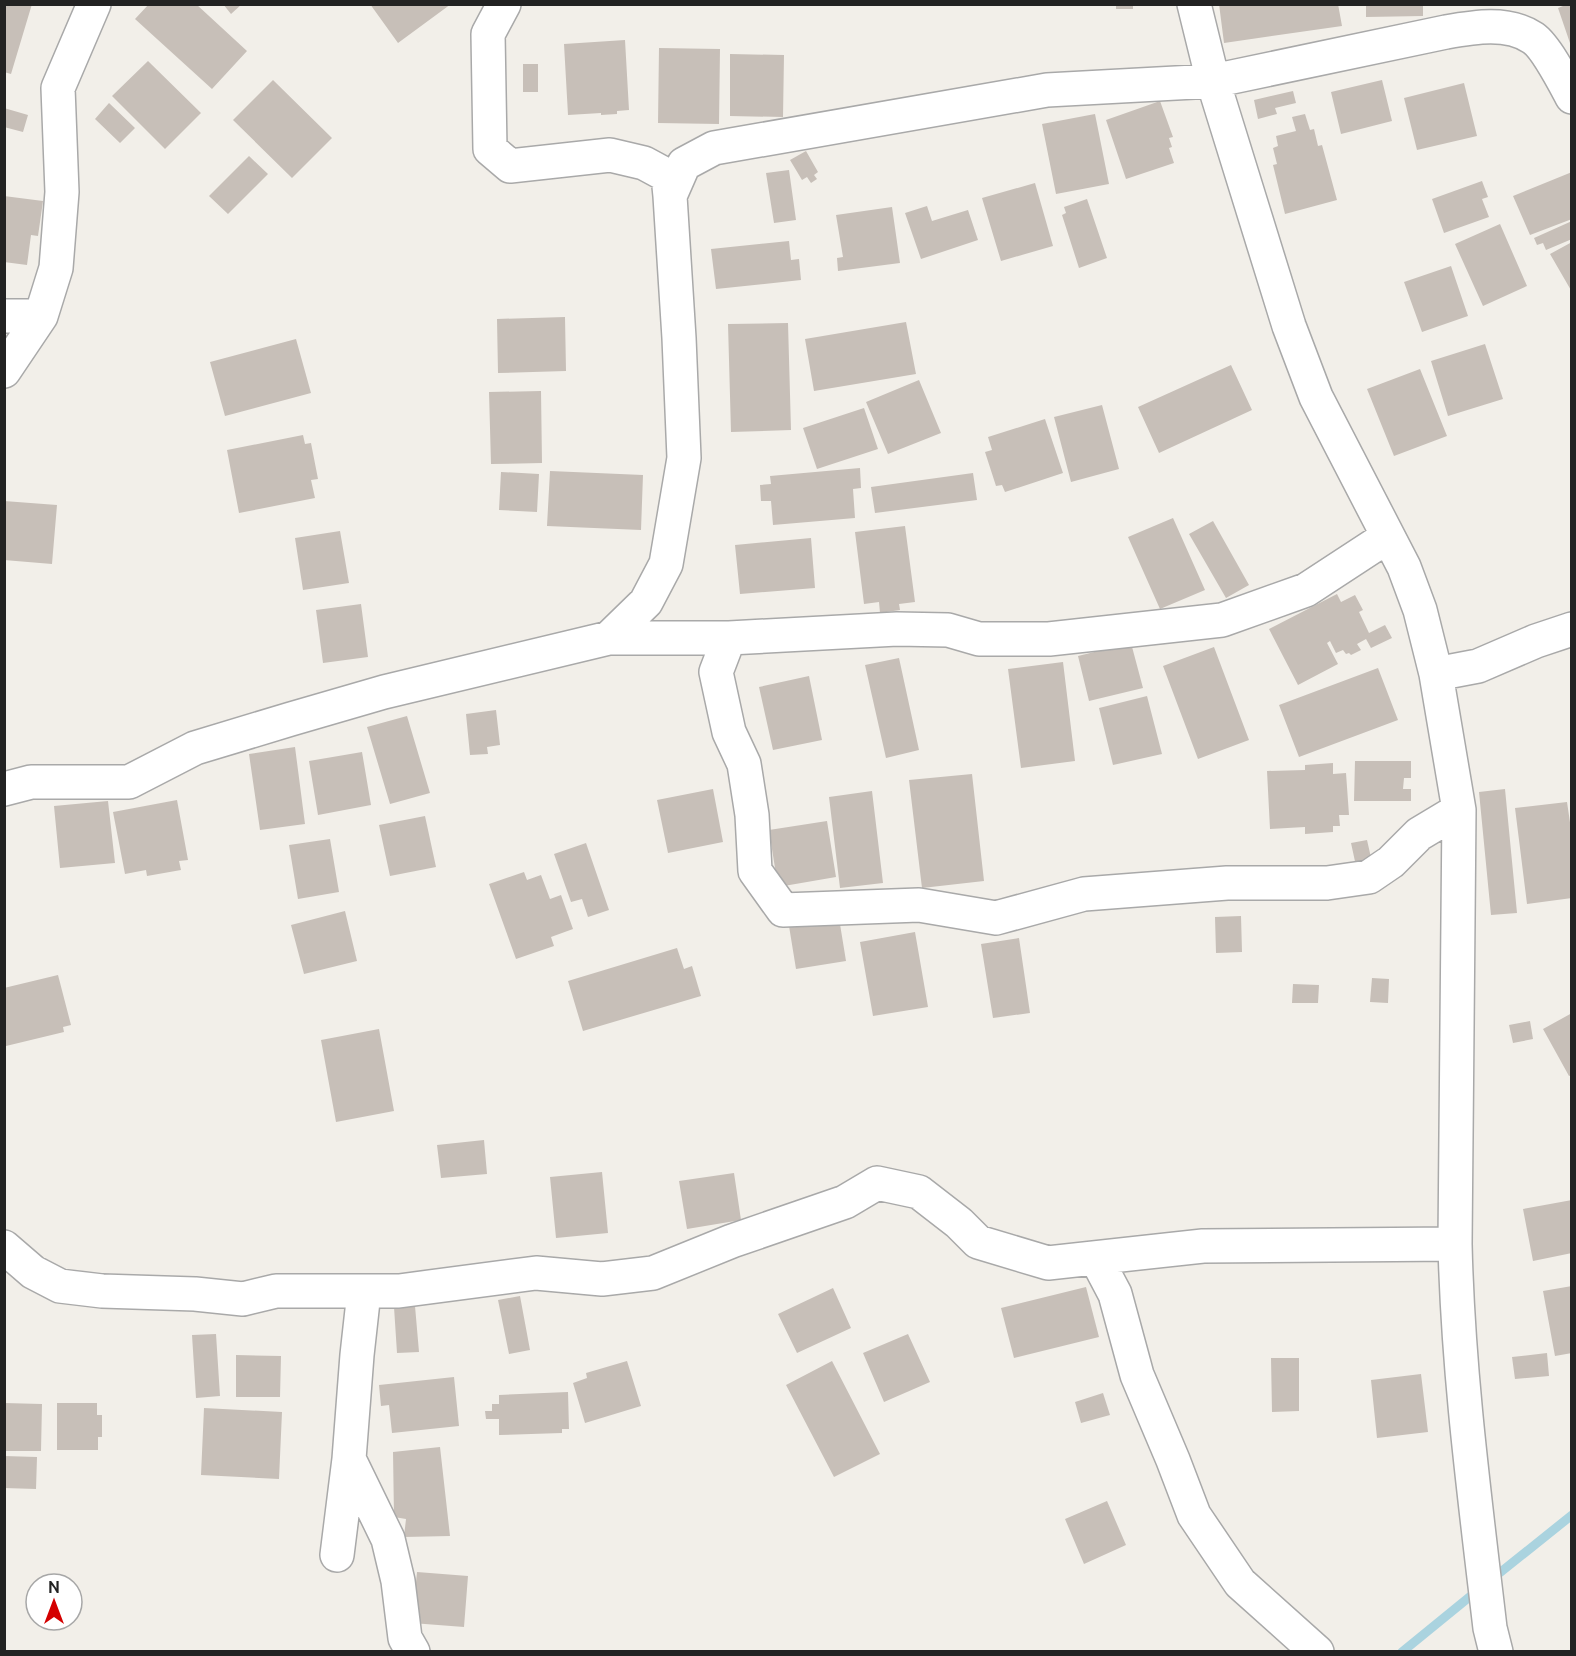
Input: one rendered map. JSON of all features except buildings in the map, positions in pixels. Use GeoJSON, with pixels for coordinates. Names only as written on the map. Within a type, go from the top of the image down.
{"type":"FeatureCollection","features":[{"type":"Feature","properties":{"kind":"street"},"geometry":{"type":"LineString","coordinates":[[4,371],[41,316],[56,268],[62,192],[58,88],[94,4]]}},
{"type":"Feature","properties":{"kind":"street"},"geometry":{"type":"LineString","coordinates":[[504,4],[488,34],[490,149],[510,166],[610,155],[644,163],[668,176],[680,338],[684,458],[666,564],[646,602],[609,638]]}},
{"type":"Feature","properties":{"kind":"street"},"geometry":{"type":"LineString","coordinates":[[1194,4],[1213,81],[1289,326],[1312,387],[1404,567],[1420,610],[1436,674],[1459,810],[1456,1316],[1490,1628],[1496,1652]]}},
{"type":"Feature","properties":{"kind":"street"},"geometry":{"type":"LineString","coordinates":[[670,196],[684,164],[714,148],[1047,90],[1213,81],[1477,27],[1507,27],[1534,38],[1559,71],[1572,96]]}},
{"type":"Feature","properties":{"kind":"street"},"geometry":{"type":"LineString","coordinates":[[4,316],[41,316]]}},
{"type":"Feature","properties":{"kind":"street"},"geometry":{"type":"LineString","coordinates":[[4,789],[31,782],[129,782],[195,748],[280,722],[384,692],[609,638],[729,638],[907,629],[948,630],[979,639],[1049,639],[1222,620],[1306,590],[1387,537]]}},
{"type":"Feature","properties":{"kind":"street"},"geometry":{"type":"LineString","coordinates":[[1436,674],[1478,666],[1572,629]]}},
{"type":"Feature","properties":{"kind":"street"},"geometry":{"type":"LineString","coordinates":[[729,638],[716,672],[729,732],[744,764],[752,815],[754,871],[783,910],[919,905],[996,918],[1084,894],[1227,883],[1327,883],[1369,878],[1391,862],[1419,834],[1459,810]]}},
{"type":"Feature","properties":{"kind":"street"},"geometry":{"type":"LineString","coordinates":[[4,1247],[33,1272],[60,1286],[102,1291],[195,1294],[243,1299],[276,1291],[399,1291],[536,1273],[602,1279],[652,1273],[732,1241],[845,1202],[877,1183],[919,1192],[978,1242],[1048,1263],[1203,1246],[1455,1244]]}},
{"type":"Feature","properties":{"kind":"street"},"geometry":{"type":"LineString","coordinates":[[1096,1258],[1115,1294],[1137,1375],[1194,1515],[1240,1583],[1317,1652]]}},
{"type":"Feature","properties":{"kind":"street"},"geometry":{"type":"LineString","coordinates":[[337,1555],[349,1459],[364,1292]]}},
{"type":"Feature","properties":{"kind":"street"},"geometry":{"type":"LineString","coordinates":[[349,1459],[388,1539],[398,1581],[405,1638],[413,1652]]}},
{"type":"Feature","properties":{"kind":"waterway"},"geometry":{"type":"LineString","coordinates":[[1492,1579],[1572,1515]]}},
{"type":"Feature","properties":{"kind":"waterway"},"geometry":{"type":"LineString","coordinates":[[1402,1652],[1478,1590]]}}]}
